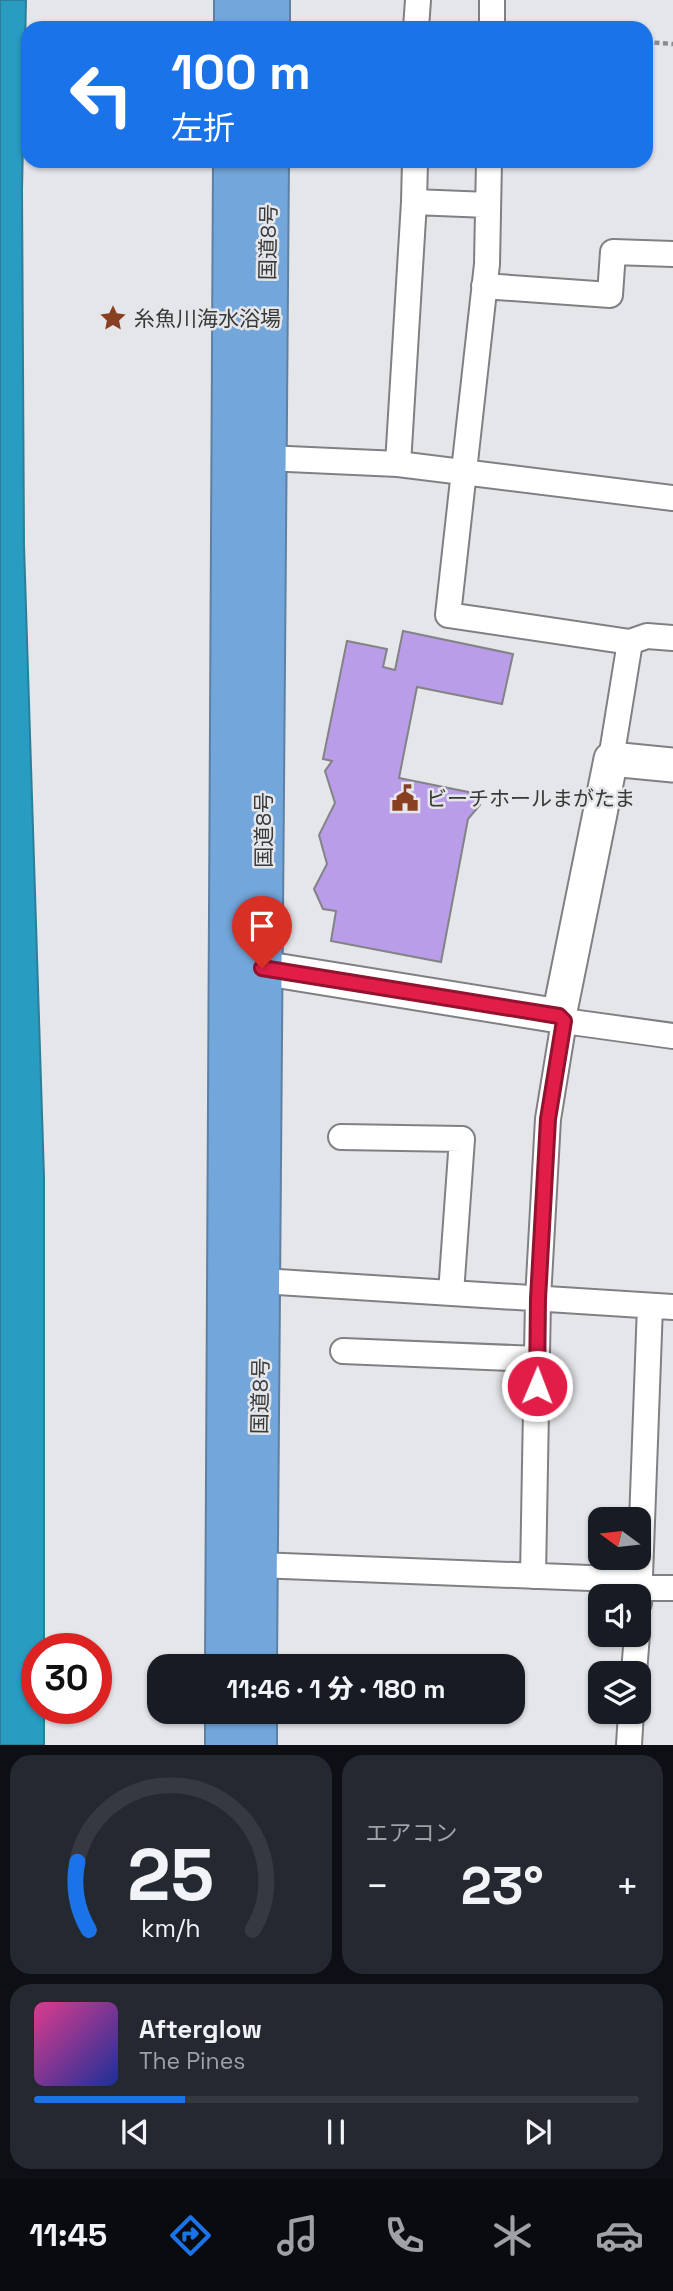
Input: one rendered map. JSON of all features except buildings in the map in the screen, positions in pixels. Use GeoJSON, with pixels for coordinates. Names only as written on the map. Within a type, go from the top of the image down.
{"type":"FeatureCollection","features":[{"type":"Feature","properties":{"kind":"highway"},"geometry":{"type":"LineString","coordinates":[[234,0],[234,21]]}},
{"type":"Feature","properties":{"kind":"highway"},"geometry":{"type":"LineString","coordinates":[[270,0],[270,21]]}},
{"type":"Feature","properties":{"kind":"highway","name":"国道8号"},"geometry":{"type":"LineString","coordinates":[[225,1654],[233,168]]}},
{"type":"Feature","properties":{"kind":"highway","name":"国道8号"},"geometry":{"type":"LineString","coordinates":[[257,1654],[269,168]]}},
{"type":"Feature","properties":{"kind":"highway"},"geometry":{"type":"LineString","coordinates":[[225,1724],[225,1745]]}},
{"type":"Feature","properties":{"kind":"highway"},"geometry":{"type":"LineString","coordinates":[[257,1724],[257,1745]]}},
{"type":"Feature","properties":{"kind":"street"},"geometry":{"type":"LineString","coordinates":[[416,21],[418,0]]}},
{"type":"Feature","properties":{"kind":"street"},"geometry":{"type":"LineString","coordinates":[[492,0],[492,21]]}},
{"type":"Feature","properties":{"kind":"street"},"geometry":{"type":"LineString","coordinates":[[398,464],[415,168]]}},
{"type":"Feature","properties":{"kind":"street"},"geometry":{"type":"LineString","coordinates":[[489,168],[484,286],[448,615],[630,642],[647,636],[673,638]]}},
{"type":"Feature","properties":{"kind":"street"},"geometry":{"type":"LineString","coordinates":[[414,202],[488,205]]}},
{"type":"Feature","properties":{"kind":"street"},"geometry":{"type":"LineString","coordinates":[[484,286],[610,295],[613,252],[673,254]]}},
{"type":"Feature","properties":{"kind":"street"},"geometry":{"type":"LineString","coordinates":[[266,458],[398,464],[673,498]]}},
{"type":"Feature","properties":{"kind":"street"},"geometry":{"type":"LineString","coordinates":[[533,1576],[538,1299],[548,1119],[562,1019],[630,642]]}},
{"type":"Feature","properties":{"kind":"street"},"geometry":{"type":"LineString","coordinates":[[611,759],[673,765]]}},
{"type":"Feature","properties":{"kind":"street"},"geometry":{"type":"LineString","coordinates":[[262,968],[673,1036]]}},
{"type":"Feature","properties":{"kind":"street"},"geometry":{"type":"LineString","coordinates":[[341,1137],[462,1139],[451,1293]]}},
{"type":"Feature","properties":{"kind":"street"},"geometry":{"type":"LineString","coordinates":[[261,1281],[662,1307],[641,1584]]}},
{"type":"Feature","properties":{"kind":"street"},"geometry":{"type":"LineString","coordinates":[[343,1351],[537,1359]]}},
{"type":"Feature","properties":{"kind":"street"},"geometry":{"type":"LineString","coordinates":[[258,1565],[533,1576],[590,1584]]}},
{"type":"Feature","properties":{"kind":"street"},"geometry":{"type":"LineString","coordinates":[[651,1590],[673,1588]]}},
{"type":"Feature","properties":{"kind":"street"},"geometry":{"type":"LineString","coordinates":[[629,1745],[630,1724]]}},
{"type":"Feature","properties":{"kind":"path"},"geometry":{"type":"LineString","coordinates":[[653,43],[673,44]]}},
{"type":"Feature","properties":{"kind":"water"},"geometry":{"type":"Polygon","coordinates":[[[0,0],[26,0],[26,21],[21,21],[24,545],[44,1177],[44,1633],[21,1633],[21,1724],[44,1724],[44,1745],[0,1745],[0,0]]]}},
{"type":"Feature","properties":{"kind":"place","name":"糸魚川海水浴場"},"geometry":{"type":"Point","coordinates":[113,318]}},
{"type":"Feature","properties":{"kind":"place","name":"ビーチホールまがたま"},"geometry":{"type":"Point","coordinates":[405,798]}},
{"type":"Feature","properties":{"kind":"route"},"geometry":{"type":"LineString","coordinates":[[262,968],[559,1016],[564,1021],[548,1119],[538,1299],[537,1386]]}}]}
